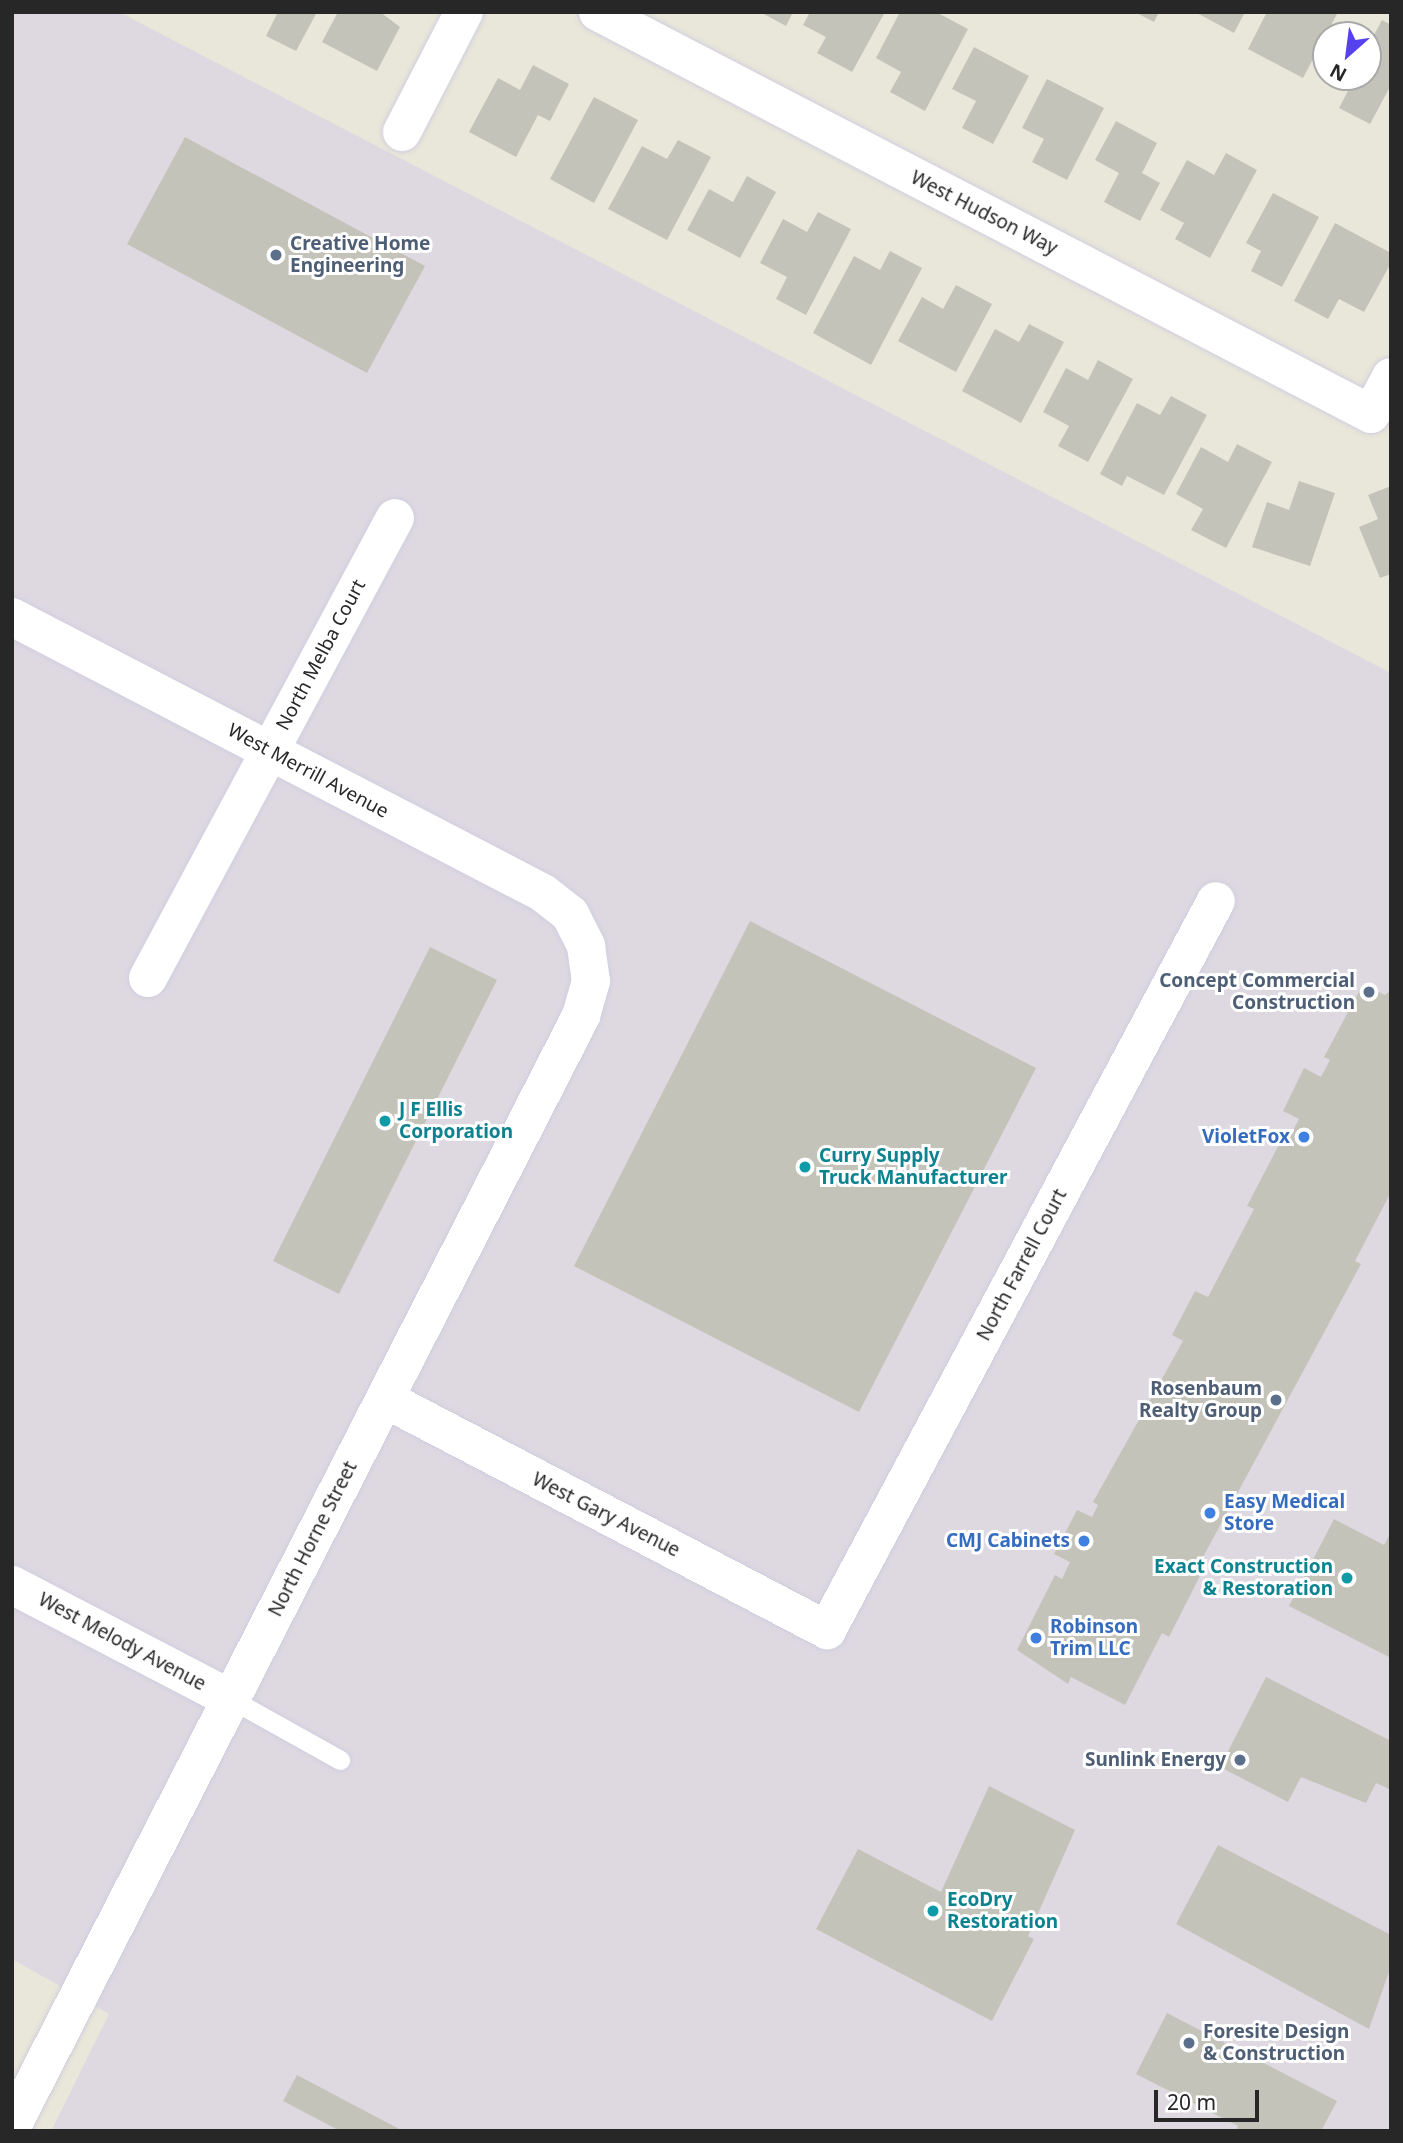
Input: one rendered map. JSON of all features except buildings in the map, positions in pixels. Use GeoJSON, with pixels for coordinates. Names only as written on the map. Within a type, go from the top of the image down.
{"type":"FeatureCollection","features":[{"type":"Feature","properties":{"kind":"street"},"geometry":{"type":"LineString","coordinates":[[402,132],[464,12]]}},
{"type":"Feature","properties":{"kind":"street","name":"West Hudson Way"},"geometry":{"type":"LineString","coordinates":[[597,12],[1371,414],[1391,376]]}},
{"type":"Feature","properties":{"kind":"street","name":"North Melba Court"},"geometry":{"type":"LineString","coordinates":[[148,978],[395,518]]}},
{"type":"Feature","properties":{"kind":"street","name":"West Merrill Avenue"},"geometry":{"type":"LineString","coordinates":[[12,617],[542,893],[570,914],[586,946]]}},
{"type":"Feature","properties":{"kind":"street","name":"North Farrell Court"},"geometry":{"type":"LineString","coordinates":[[827,1630],[1216,901]]}},
{"type":"Feature","properties":{"kind":"street","name":"North Horne Street"},"geometry":{"type":"LineString","coordinates":[[12,2126],[580,1016],[591,981],[586,946]]}},
{"type":"Feature","properties":{"kind":"street","name":"West Gary Avenue"},"geometry":{"type":"LineString","coordinates":[[385,1399],[827,1630]]}},
{"type":"Feature","properties":{"kind":"street","name":"West Melody Avenue"},"geometry":{"type":"LineString","coordinates":[[12,1585],[231,1699]]}},
{"type":"Feature","properties":{"kind":"lane"},"geometry":{"type":"LineString","coordinates":[[231,1699],[340,1760]]}},
{"type":"Feature","properties":{"kind":"shaded area"},"geometry":{"type":"Polygon","coordinates":[[[12,12],[119,12],[1391,673],[1391,2131],[51,2131],[109,2014],[12,1959],[12,12]]]}},
{"type":"Feature","properties":{"kind":"place","name":"Creative Home Engineering"},"geometry":{"type":"Point","coordinates":[276,255]}},
{"type":"Feature","properties":{"kind":"place","name":"Concept Commercial Construction"},"geometry":{"type":"Point","coordinates":[1369,992]}},
{"type":"Feature","properties":{"kind":"place","name":"J F Ellis Corporation"},"geometry":{"type":"Point","coordinates":[385,1121]}},
{"type":"Feature","properties":{"kind":"place","name":"VioletFox"},"geometry":{"type":"Point","coordinates":[1304,1137]}},
{"type":"Feature","properties":{"kind":"place","name":"Curry Supply Truck Manufacturer"},"geometry":{"type":"Point","coordinates":[805,1167]}},
{"type":"Feature","properties":{"kind":"place","name":"Rosenbaum Realty Group"},"geometry":{"type":"Point","coordinates":[1276,1400]}},
{"type":"Feature","properties":{"kind":"place","name":"Easy Medical Store"},"geometry":{"type":"Point","coordinates":[1210,1513]}},
{"type":"Feature","properties":{"kind":"place","name":"CMJ Cabinets"},"geometry":{"type":"Point","coordinates":[1084,1541]}},
{"type":"Feature","properties":{"kind":"place","name":"Exact Construction & Restoration"},"geometry":{"type":"Point","coordinates":[1347,1578]}},
{"type":"Feature","properties":{"kind":"place","name":"Robinson Trim LLC"},"geometry":{"type":"Point","coordinates":[1036,1638]}},
{"type":"Feature","properties":{"kind":"place","name":"Sunlink Energy"},"geometry":{"type":"Point","coordinates":[1240,1760]}},
{"type":"Feature","properties":{"kind":"place","name":"EcoDry Restoration"},"geometry":{"type":"Point","coordinates":[933,1911]}},
{"type":"Feature","properties":{"kind":"place","name":"Foresite Design & Construction"},"geometry":{"type":"Point","coordinates":[1189,2043]}}]}
